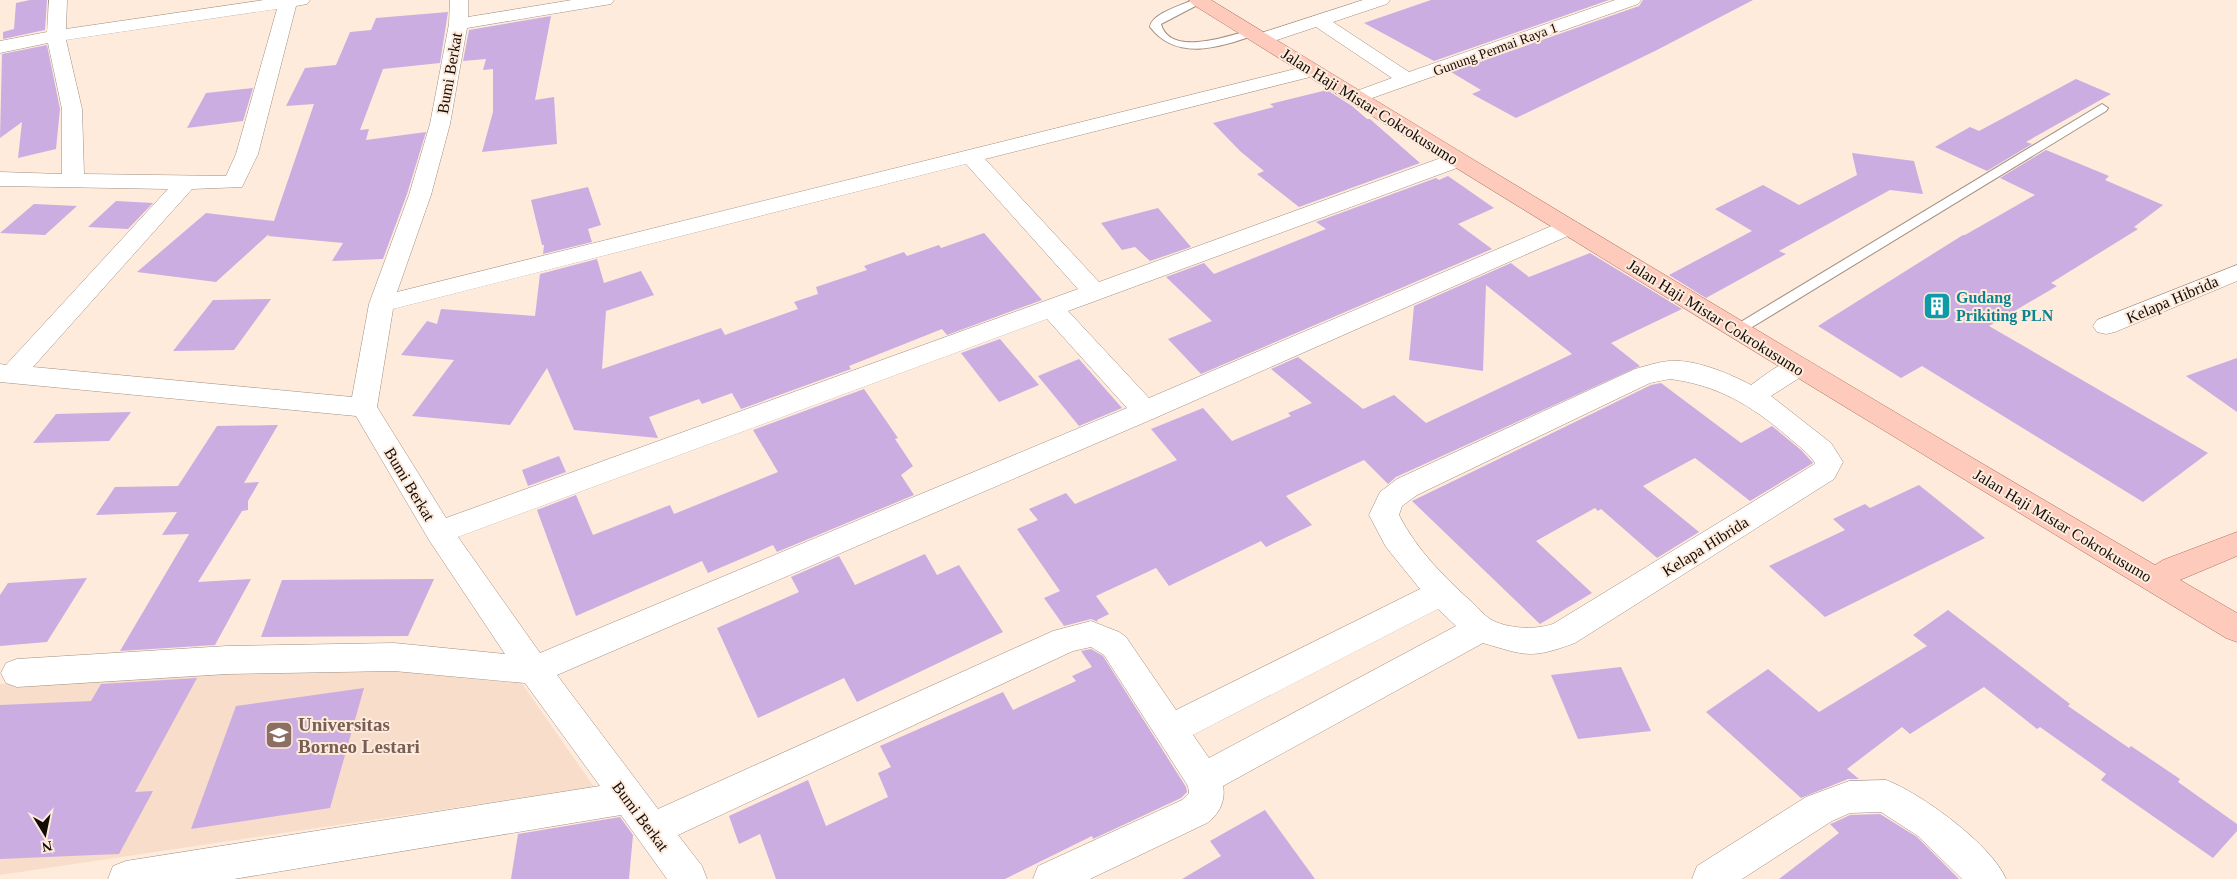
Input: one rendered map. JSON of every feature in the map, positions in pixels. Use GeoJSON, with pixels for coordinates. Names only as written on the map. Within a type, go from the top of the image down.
{"type":"FeatureCollection","features":[{"type":"Feature","properties":{"kind":"main road","name":"Jalan Haji Mistar Cokrokusumo"},"geometry":{"type":"LineString","coordinates":[[1199,1],[1311,71],[1358,97],[1457,160],[1739,329],[1798,367],[2237,630]]}},
{"type":"Feature","properties":{"kind":"main road"},"geometry":{"type":"LineString","coordinates":[[2156,580],[2174,568],[2237,544]]}},
{"type":"Feature","properties":{"kind":"street"},"geometry":{"type":"LineString","coordinates":[[58,0],[56,36],[72,109],[74,181]]}},
{"type":"Feature","properties":{"kind":"street"},"geometry":{"type":"LineString","coordinates":[[458,12],[605,0]]}},
{"type":"Feature","properties":{"kind":"street"},"geometry":{"type":"LineString","coordinates":[[1257,36],[1318,20],[1381,0]]}},
{"type":"Feature","properties":{"kind":"street","name":"Gunung Permai Raya 1"},"geometry":{"type":"LineString","coordinates":[[1358,97],[1632,0]]}},
{"type":"Feature","properties":{"kind":"street"},"geometry":{"type":"LineString","coordinates":[[0,47],[56,36],[294,1],[247,154],[234,182],[186,183],[0,179]]}},
{"type":"Feature","properties":{"kind":"street","name":"Bumi Berkat"},"geometry":{"type":"LineString","coordinates":[[458,12],[440,124],[420,195],[381,304],[364,408],[439,532],[534,670],[688,879]]}},
{"type":"Feature","properties":{"kind":"street"},"geometry":{"type":"LineString","coordinates":[[1318,20],[1408,80]]}},
{"type":"Feature","properties":{"kind":"street"},"geometry":{"type":"LineString","coordinates":[[381,304],[1311,71]]}},
{"type":"Feature","properties":{"kind":"street"},"geometry":{"type":"LineString","coordinates":[[970,156],[1094,292]]}},
{"type":"Feature","properties":{"kind":"street"},"geometry":{"type":"LineString","coordinates":[[439,532],[1050,307],[1457,160]]}},
{"type":"Feature","properties":{"kind":"street"},"geometry":{"type":"LineString","coordinates":[[6,374],[186,183]]}},
{"type":"Feature","properties":{"kind":"street"},"geometry":{"type":"LineString","coordinates":[[17,674],[227,660],[394,657],[534,670],[1145,411],[1569,227]]}},
{"type":"Feature","properties":{"kind":"street","name":"Kelapa Hibrida"},"geometry":{"type":"LineString","coordinates":[[2106,326],[2237,272]]}},
{"type":"Feature","properties":{"kind":"street"},"geometry":{"type":"LineString","coordinates":[[1050,307],[1145,411]]}},
{"type":"Feature","properties":{"kind":"street"},"geometry":{"type":"LineString","coordinates":[[1203,778],[1480,628],[1441,594],[1396,539],[1384,515],[1390,500],[1407,487],[1644,375],[1670,370],[1693,372],[1721,380],[1752,396],[1798,367]]}},
{"type":"Feature","properties":{"kind":"street"},"geometry":{"type":"LineString","coordinates":[[6,374],[364,408]]}},
{"type":"Feature","properties":{"kind":"street","name":"Kelapa Hibrida"},"geometry":{"type":"LineString","coordinates":[[1480,628],[1523,642],[1543,641],[1564,634],[1824,472],[1829,462],[1821,450],[1752,396]]}},
{"type":"Feature","properties":{"kind":"street"},"geometry":{"type":"LineString","coordinates":[[1170,730],[1441,594]]}},
{"type":"Feature","properties":{"kind":"street"},"geometry":{"type":"LineString","coordinates":[[651,830],[1064,640],[1087,633],[1102,636],[1115,646],[1203,778],[1208,789],[1206,800],[1197,811],[1051,879]]}},
{"type":"Feature","properties":{"kind":"street"},"geometry":{"type":"LineString","coordinates":[[1710,879],[1819,809],[1849,797],[1886,796],[1931,824],[1988,879]]}},
{"type":"Feature","properties":{"kind":"street"},"geometry":{"type":"LineString","coordinates":[[126,879],[627,798]]}},
{"type":"Feature","properties":{"kind":"lane"},"geometry":{"type":"LineString","coordinates":[[1199,1],[1161,18],[1156,23],[1156,28],[1160,33],[1182,45],[1212,45],[1257,36]]}},
{"type":"Feature","properties":{"kind":"lane"},"geometry":{"type":"LineString","coordinates":[[1739,329],[2102,108]]}},
{"type":"Feature","properties":{"kind":"shaded area","name":"Universitas Borneo Lestari"},"geometry":{"type":"Polygon","coordinates":[[[388,670],[521,682],[594,787],[0,875],[0,684],[213,674],[388,670]]]}},
{"type":"Feature","properties":{"kind":"building"},"geometry":{"type":"Polygon","coordinates":[[[30,0],[47,0],[45,30],[3,39],[3,32],[14,29],[16,3],[30,0]]]}},
{"type":"Feature","properties":{"kind":"building"},"geometry":{"type":"Polygon","coordinates":[[[1431,0],[1609,0],[1434,61],[1364,23],[1431,0]]]}},
{"type":"Feature","properties":{"kind":"building"},"geometry":{"type":"Polygon","coordinates":[[[1643,0],[1753,0],[1655,51],[1516,118],[1472,94],[1481,90],[1451,72],[1639,6],[1643,0]]]}},
{"type":"Feature","properties":{"kind":"building"},"geometry":{"type":"Polygon","coordinates":[[[448,12],[440,63],[383,69],[360,130],[369,129],[366,140],[426,132],[407,194],[383,259],[332,261],[343,243],[268,236],[269,234],[216,282],[137,272],[206,213],[274,221],[314,104],[286,106],[305,68],[336,65],[350,32],[371,30],[376,18],[448,12]]]}},
{"type":"Feature","properties":{"kind":"building"},"geometry":{"type":"Polygon","coordinates":[[[551,16],[535,100],[554,97],[557,144],[482,152],[493,112],[493,69],[483,70],[486,59],[463,61],[469,30],[551,16]]]}},
{"type":"Feature","properties":{"kind":"building"},"geometry":{"type":"Polygon","coordinates":[[[47,45],[60,109],[56,149],[18,158],[22,122],[0,138],[2,54],[47,45]]]}},
{"type":"Feature","properties":{"kind":"building"},"geometry":{"type":"Polygon","coordinates":[[[2076,79],[2111,94],[2026,142],[2032,144],[1987,171],[1935,147],[1970,127],[1979,131],[2076,79]]]}},
{"type":"Feature","properties":{"kind":"building"},"geometry":{"type":"Polygon","coordinates":[[[253,88],[243,121],[187,128],[206,93],[253,88]]]}},
{"type":"Feature","properties":{"kind":"building"},"geometry":{"type":"Polygon","coordinates":[[[1327,90],[1352,106],[1367,119],[1370,119],[1420,163],[1299,207],[1257,174],[1264,171],[1240,151],[1213,123],[1274,107],[1270,104],[1327,90]]]}},
{"type":"Feature","properties":{"kind":"building"},"geometry":{"type":"Polygon","coordinates":[[[2046,150],[2109,176],[2105,180],[2163,205],[2134,227],[2138,229],[2051,283],[2057,286],[1989,326],[2208,453],[2143,502],[1922,366],[1901,378],[1818,326],[1963,235],[2035,195],[2000,178],[2046,150]]]}},
{"type":"Feature","properties":{"kind":"building"},"geometry":{"type":"Polygon","coordinates":[[[1852,153],[1914,161],[1923,194],[1890,190],[1779,251],[1786,254],[1706,298],[1669,275],[1752,231],[1715,209],[1763,185],[1799,205],[1857,175],[1852,153]]]}},
{"type":"Feature","properties":{"kind":"building"},"geometry":{"type":"Polygon","coordinates":[[[1448,176],[1494,208],[1458,224],[1492,249],[1201,374],[1168,339],[1212,321],[1166,277],[1204,263],[1214,274],[1326,229],[1316,222],[1436,178],[1439,180],[1448,176]]]}},
{"type":"Feature","properties":{"kind":"building"},"geometry":{"type":"Polygon","coordinates":[[[588,187],[601,225],[588,229],[592,242],[543,254],[544,245],[542,245],[531,200],[588,187]]]}},
{"type":"Feature","properties":{"kind":"building"},"geometry":{"type":"Polygon","coordinates":[[[116,201],[153,203],[128,229],[88,227],[116,201]]]}},
{"type":"Feature","properties":{"kind":"building"},"geometry":{"type":"Polygon","coordinates":[[[34,204],[77,206],[45,235],[0,233],[34,204]]]}},
{"type":"Feature","properties":{"kind":"building"},"geometry":{"type":"Polygon","coordinates":[[[1158,208],[1191,247],[1150,261],[1135,247],[1122,250],[1101,223],[1158,208]]]}},
{"type":"Feature","properties":{"kind":"building"},"geometry":{"type":"Polygon","coordinates":[[[984,233],[1042,300],[947,335],[942,329],[849,366],[851,369],[741,409],[732,393],[702,404],[699,399],[649,417],[658,438],[574,430],[547,368],[510,425],[412,416],[454,360],[401,355],[427,321],[437,324],[441,309],[535,316],[540,274],[597,259],[604,283],[641,271],[654,295],[606,311],[602,369],[721,328],[725,335],[798,309],[794,302],[818,294],[816,287],[867,270],[864,266],[904,252],[907,256],[939,245],[941,248],[984,233]]]}},
{"type":"Feature","properties":{"kind":"building"},"geometry":{"type":"Polygon","coordinates":[[[1590,253],[1682,309],[1611,343],[1640,366],[1396,477],[1388,484],[1364,460],[1286,496],[1312,525],[1266,547],[1261,541],[1169,586],[1156,568],[1096,596],[1109,614],[1097,620],[1098,622],[1091,619],[1064,626],[1044,598],[1060,591],[1017,529],[1038,520],[1029,509],[1066,493],[1075,504],[1177,460],[1151,429],[1203,408],[1232,441],[1291,416],[1288,413],[1312,403],[1271,369],[1298,357],[1363,409],[1394,395],[1426,423],[1572,354],[1486,285],[1483,371],[1409,360],[1414,306],[1511,263],[1529,277],[1590,253]]]}},
{"type":"Feature","properties":{"kind":"building"},"geometry":{"type":"Polygon","coordinates":[[[271,299],[234,350],[173,351],[213,300],[271,299]]]}},
{"type":"Feature","properties":{"kind":"building"},"geometry":{"type":"Polygon","coordinates":[[[1000,339],[1039,385],[999,402],[961,353],[1000,339]]]}},
{"type":"Feature","properties":{"kind":"building"},"geometry":{"type":"Polygon","coordinates":[[[2237,358],[2237,412],[2186,376],[2237,358]]]}},
{"type":"Feature","properties":{"kind":"building"},"geometry":{"type":"Polygon","coordinates":[[[1079,359],[1122,408],[1079,426],[1038,376],[1079,359]]]}},
{"type":"Feature","properties":{"kind":"building"},"geometry":{"type":"Polygon","coordinates":[[[1661,383],[1741,443],[1772,426],[1801,450],[1813,463],[1750,501],[1695,458],[1643,486],[1699,532],[1657,558],[1601,509],[1598,511],[1595,508],[1536,541],[1592,593],[1540,624],[1412,501],[1651,385],[1661,383]]]}},
{"type":"Feature","properties":{"kind":"building"},"geometry":{"type":"Polygon","coordinates":[[[864,389],[898,438],[895,439],[913,466],[901,475],[914,495],[777,552],[773,545],[708,573],[702,561],[576,616],[537,510],[576,495],[593,535],[670,505],[674,514],[778,472],[753,430],[864,389]]]}},
{"type":"Feature","properties":{"kind":"building"},"geometry":{"type":"Polygon","coordinates":[[[131,412],[109,441],[33,443],[56,414],[131,412]]]}},
{"type":"Feature","properties":{"kind":"building"},"geometry":{"type":"Polygon","coordinates":[[[278,425],[244,483],[259,482],[248,501],[248,510],[242,511],[198,582],[251,579],[215,645],[120,651],[189,534],[162,535],[177,512],[96,515],[115,487],[178,486],[217,426],[278,425]]]}},
{"type":"Feature","properties":{"kind":"building"},"geometry":{"type":"Polygon","coordinates":[[[559,456],[566,472],[528,486],[522,470],[559,456]]]}},
{"type":"Feature","properties":{"kind":"building"},"geometry":{"type":"Polygon","coordinates":[[[1919,485],[1985,538],[1825,617],[1769,566],[1845,530],[1833,519],[1865,504],[1870,508],[1919,485]]]}},
{"type":"Feature","properties":{"kind":"building"},"geometry":{"type":"Polygon","coordinates":[[[925,554],[937,575],[959,565],[1003,632],[857,702],[844,678],[758,718],[717,628],[799,592],[791,577],[839,556],[855,585],[925,554]]]}},
{"type":"Feature","properties":{"kind":"building"},"geometry":{"type":"Polygon","coordinates":[[[87,578],[47,642],[0,646],[0,595],[8,583],[87,578]]]}},
{"type":"Feature","properties":{"kind":"building"},"geometry":{"type":"Polygon","coordinates":[[[434,579],[408,636],[261,637],[282,580],[434,579]]]}},
{"type":"Feature","properties":{"kind":"building"},"geometry":{"type":"Polygon","coordinates":[[[1948,610],[2070,704],[2068,706],[2129,748],[2131,746],[2180,779],[2178,782],[2237,824],[2237,831],[2213,858],[2101,780],[2106,774],[2040,727],[2037,729],[1984,687],[1910,734],[1902,727],[1847,769],[1859,779],[1848,779],[1801,798],[1706,712],[1768,669],[1819,712],[1927,646],[1913,635],[1948,610]]]}},
{"type":"Feature","properties":{"kind":"building"},"geometry":{"type":"Polygon","coordinates":[[[1091,649],[1103,656],[1186,787],[1187,792],[1181,798],[1093,839],[1092,836],[1005,879],[776,879],[760,834],[739,844],[729,816],[808,780],[826,826],[888,797],[878,773],[891,767],[880,746],[1003,692],[1013,710],[1076,681],[1072,676],[1092,667],[1081,651],[1091,649]]]}},
{"type":"Feature","properties":{"kind":"building"},"geometry":{"type":"Polygon","coordinates":[[[1621,667],[1651,731],[1578,739],[1551,675],[1621,667]]]}},
{"type":"Feature","properties":{"kind":"building"},"geometry":{"type":"Polygon","coordinates":[[[197,678],[135,792],[153,791],[119,854],[0,859],[0,705],[91,701],[101,684],[197,678]]]}},
{"type":"Feature","properties":{"kind":"building"},"geometry":{"type":"Polygon","coordinates":[[[364,688],[330,808],[191,829],[236,706],[364,688]]]}},
{"type":"Feature","properties":{"kind":"building"},"geometry":{"type":"Polygon","coordinates":[[[1265,810],[1315,879],[1182,879],[1221,856],[1210,841],[1265,810]]]}},
{"type":"Feature","properties":{"kind":"building"},"geometry":{"type":"Polygon","coordinates":[[[1880,814],[1917,837],[1959,879],[1779,879],[1839,833],[1830,824],[1850,815],[1880,814]]]}},
{"type":"Feature","properties":{"kind":"building"},"geometry":{"type":"Polygon","coordinates":[[[620,817],[633,835],[629,879],[511,879],[518,834],[620,817]]]}},
{"type":"Feature","properties":{"kind":"place","name":"Gudang Prikiting PLN"},"geometry":{"type":"Point","coordinates":[1937,306]}},
{"type":"Feature","properties":{"kind":"place","name":"Universitas Borneo Lestari"},"geometry":{"type":"Point","coordinates":[279,735]}}]}
